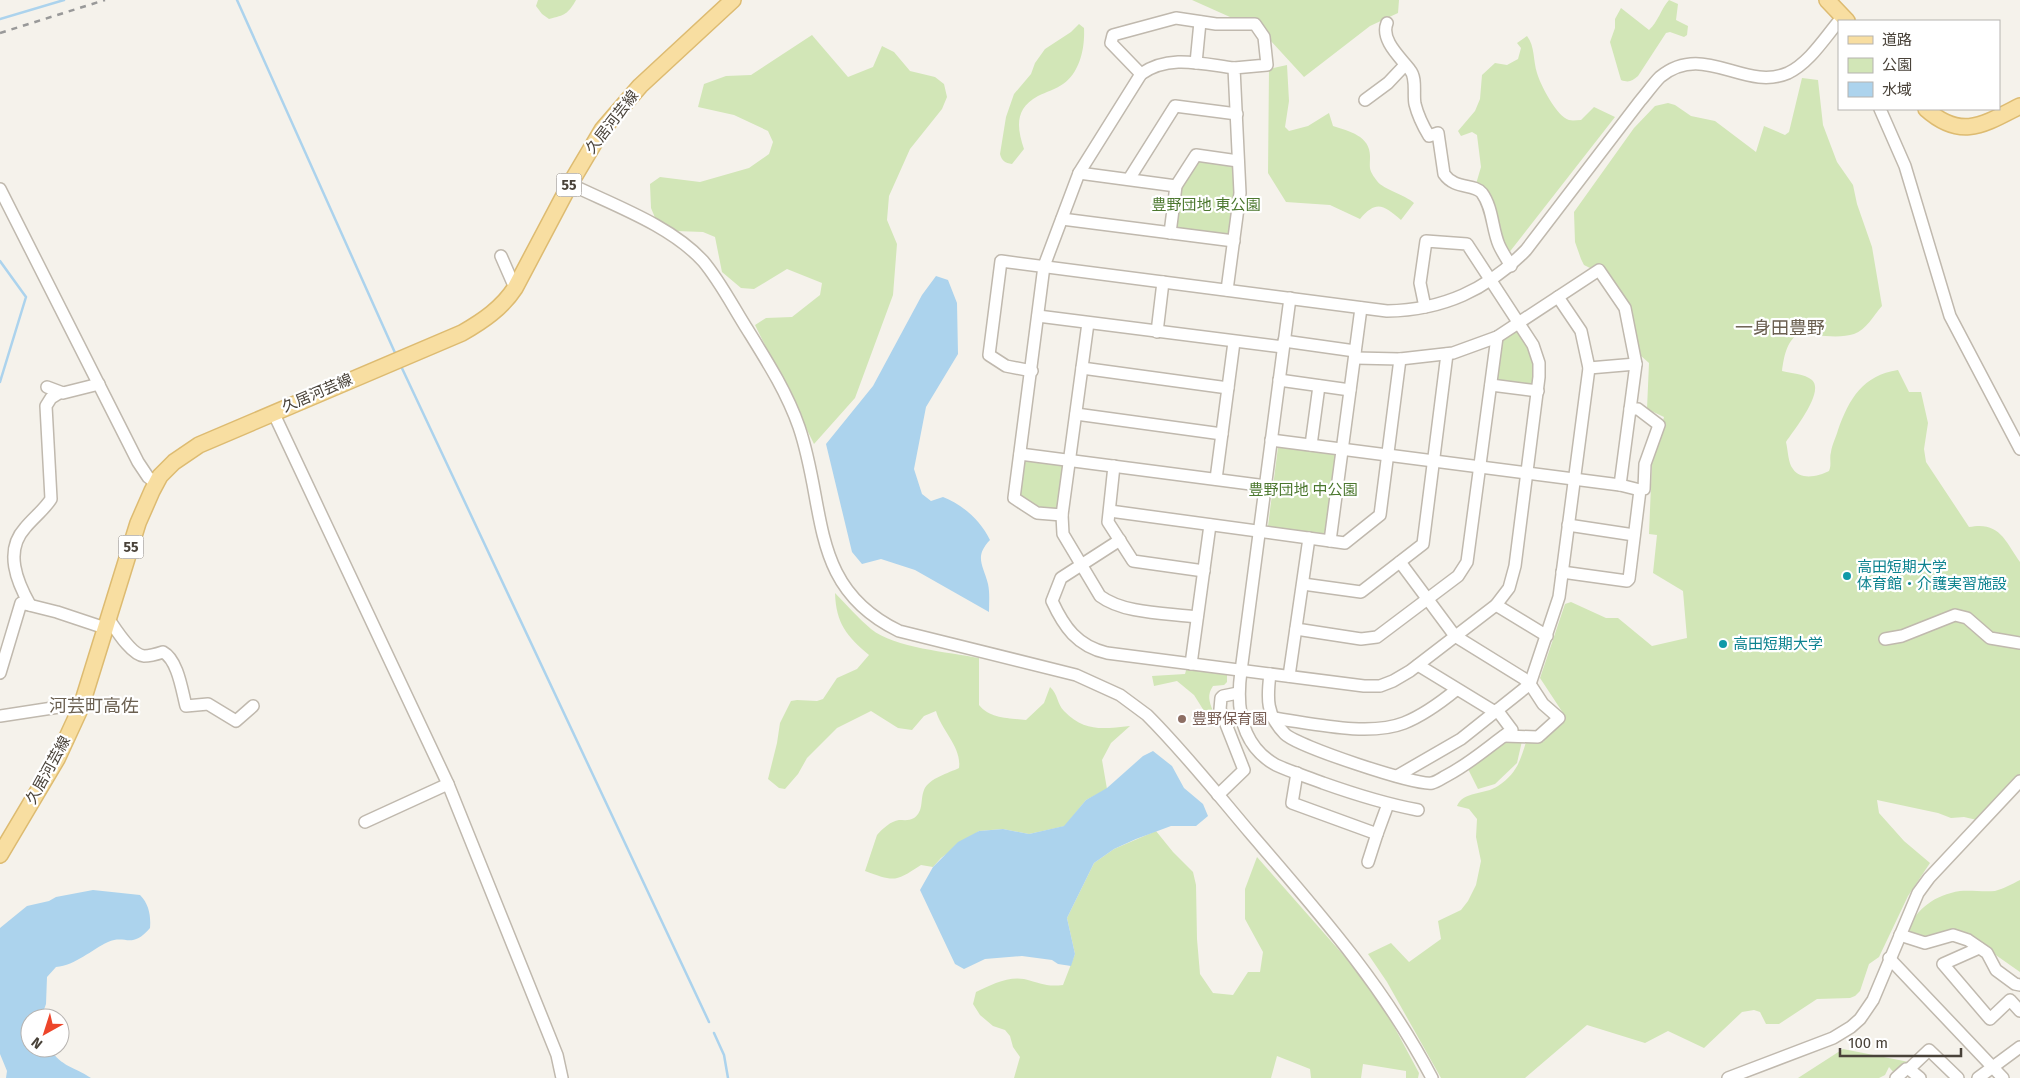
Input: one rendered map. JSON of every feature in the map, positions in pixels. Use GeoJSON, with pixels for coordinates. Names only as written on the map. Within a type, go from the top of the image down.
{"type":"FeatureCollection","features":[{"type":"Feature","properties":{"kind":"main road","name":"久居河芸線"},"geometry":{"type":"LineString","coordinates":[[0,855],[57,759],[81,706],[138,523],[160,476],[187,451],[273,412],[462,333],[481,322],[500,307],[515,288],[570,184],[602,130],[640,86],[733,0]]}},
{"type":"Feature","properties":{"kind":"main road"},"geometry":{"type":"LineString","coordinates":[[1827,0],[1842,20]]}},
{"type":"Feature","properties":{"kind":"main road"},"geometry":{"type":"LineString","coordinates":[[1927,110],[1944,123],[1964,127],[1991,121],[2020,106]]}},
{"type":"Feature","properties":{"kind":"street"},"geometry":{"type":"LineString","coordinates":[[1062,515],[1037,513],[1014,498],[1032,371],[1044,266],[1079,173],[1141,74],[1154,66],[1166,62],[1196,62],[1234,68],[1267,65],[1264,37],[1255,24],[1216,24],[1170,18],[1113,35],[1111,42],[1141,74]]}},
{"type":"Feature","properties":{"kind":"street"},"geometry":{"type":"LineString","coordinates":[[1196,62],[1200,22]]}},
{"type":"Feature","properties":{"kind":"street"},"geometry":{"type":"LineString","coordinates":[[1387,23],[1385,28],[1386,34],[1397,54],[1412,74],[1415,103],[1420,121],[1429,136],[1438,133],[1444,174],[1457,185],[1476,188],[1481,192],[1491,215],[1500,245],[1511,266]]}},
{"type":"Feature","properties":{"kind":"street"},"geometry":{"type":"LineString","coordinates":[[1032,371],[1006,366],[989,354],[1001,261],[1361,308],[1398,311],[1425,307],[1456,299],[1491,280],[1511,266],[1532,244],[1660,77],[1672,69],[1699,63],[1711,64],[1756,76],[1779,76],[1789,72],[1805,61],[1838,24]]}},
{"type":"Feature","properties":{"kind":"street"},"geometry":{"type":"LineString","coordinates":[[1365,100],[1388,83],[1405,65]]}},
{"type":"Feature","properties":{"kind":"street"},"geometry":{"type":"LineString","coordinates":[[1227,290],[1240,192],[1234,68]]}},
{"type":"Feature","properties":{"kind":"street"},"geometry":{"type":"LineString","coordinates":[[1129,180],[1175,106],[1237,114]]}},
{"type":"Feature","properties":{"kind":"street"},"geometry":{"type":"LineString","coordinates":[[1880,110],[1905,166],[1950,316],[2020,449]]}},
{"type":"Feature","properties":{"kind":"street"},"geometry":{"type":"LineString","coordinates":[[1170,233],[1176,186],[1196,155],[1238,161]]}},
{"type":"Feature","properties":{"kind":"street"},"geometry":{"type":"LineString","coordinates":[[1079,173],[1176,186]]}},
{"type":"Feature","properties":{"kind":"street"},"geometry":{"type":"LineString","coordinates":[[570,184],[671,234],[702,261],[717,280],[785,393],[804,446],[828,553],[839,578],[859,604],[878,620],[899,631],[1076,675],[1120,695],[1147,715],[1330,926],[1370,978],[1405,1030],[1432,1078]]}},
{"type":"Feature","properties":{"kind":"street"},"geometry":{"type":"LineString","coordinates":[[0,189],[138,462],[148,477],[156,483]]}},
{"type":"Feature","properties":{"kind":"street"},"geometry":{"type":"LineString","coordinates":[[1062,218],[1234,241]]}},
{"type":"Feature","properties":{"kind":"street"},"geometry":{"type":"LineString","coordinates":[[1120,540],[1062,578],[1052,601],[1063,625],[1074,636],[1099,651],[1364,686],[1380,686],[1393,681],[1418,666],[1496,605],[1509,588],[1515,566],[1539,370],[1533,345],[1467,244],[1426,241],[1420,283],[1425,307]]}},
{"type":"Feature","properties":{"kind":"street"},"geometry":{"type":"LineString","coordinates":[[501,256],[515,288]]}},
{"type":"Feature","properties":{"kind":"street"},"geometry":{"type":"LineString","coordinates":[[1038,316],[1234,342],[1284,344],[1400,359],[1447,354],[1496,337],[1599,270],[1625,308],[1636,364],[1620,485]]}},
{"type":"Feature","properties":{"kind":"street"},"geometry":{"type":"LineString","coordinates":[[1157,332],[1163,282]]}},
{"type":"Feature","properties":{"kind":"street"},"geometry":{"type":"LineString","coordinates":[[1397,776],[1453,744],[1530,684],[1547,636],[1559,597],[1589,368],[1581,331],[1558,297]]}},
{"type":"Feature","properties":{"kind":"street"},"geometry":{"type":"LineString","coordinates":[[1290,298],[1238,693],[1239,711],[1246,731],[1252,741],[1276,764],[1388,804],[1418,810]]}},
{"type":"Feature","properties":{"kind":"street"},"geometry":{"type":"LineString","coordinates":[[1330,541],[1361,308]]}},
{"type":"Feature","properties":{"kind":"street"},"geometry":{"type":"LineString","coordinates":[[1088,323],[1062,515],[1063,534],[1100,596],[1115,606],[1197,617]]}},
{"type":"Feature","properties":{"kind":"street"},"geometry":{"type":"LineString","coordinates":[[1296,629],[1370,639],[1377,637],[1458,576],[1467,562],[1496,337]]}},
{"type":"Feature","properties":{"kind":"street"},"geometry":{"type":"LineString","coordinates":[[1216,480],[1234,342]]}},
{"type":"Feature","properties":{"kind":"street"},"geometry":{"type":"LineString","coordinates":[[1303,584],[1360,592],[1423,544],[1447,354]]}},
{"type":"Feature","properties":{"kind":"street"},"geometry":{"type":"LineString","coordinates":[[1110,511],[1345,543],[1380,515],[1400,359]]}},
{"type":"Feature","properties":{"kind":"street"},"geometry":{"type":"LineString","coordinates":[[1589,368],[1636,364]]}},
{"type":"Feature","properties":{"kind":"street"},"geometry":{"type":"LineString","coordinates":[[1082,368],[1228,388]]}},
{"type":"Feature","properties":{"kind":"street"},"geometry":{"type":"LineString","coordinates":[[1279,380],[1350,390]]}},
{"type":"Feature","properties":{"kind":"street"},"geometry":{"type":"LineString","coordinates":[[30,605],[18,579],[13,557],[14,548],[21,532],[51,499],[46,406],[51,398],[59,393],[99,384]]}},
{"type":"Feature","properties":{"kind":"street"},"geometry":{"type":"LineString","coordinates":[[1491,384],[1538,390]]}},
{"type":"Feature","properties":{"kind":"street"},"geometry":{"type":"LineString","coordinates":[[1311,445],[1319,386]]}},
{"type":"Feature","properties":{"kind":"street"},"geometry":{"type":"LineString","coordinates":[[48,388],[59,393]]}},
{"type":"Feature","properties":{"kind":"street"},"geometry":{"type":"LineString","coordinates":[[1562,572],[1627,581],[1629,579],[1640,490],[1644,489],[1645,464],[1659,425],[1638,410],[1630,409]]}},
{"type":"Feature","properties":{"kind":"street"},"geometry":{"type":"LineString","coordinates":[[273,412],[448,784],[557,1055],[562,1078]]}},
{"type":"Feature","properties":{"kind":"street"},"geometry":{"type":"LineString","coordinates":[[1076,414],[1222,434]]}},
{"type":"Feature","properties":{"kind":"street"},"geometry":{"type":"LineString","coordinates":[[1270,440],[1620,485],[1640,490]]}},
{"type":"Feature","properties":{"kind":"street"},"geometry":{"type":"LineString","coordinates":[[1020,454],[1266,486]]}},
{"type":"Feature","properties":{"kind":"street"},"geometry":{"type":"LineString","coordinates":[[1114,466],[1108,522],[1133,562],[1204,571]]}},
{"type":"Feature","properties":{"kind":"street"},"geometry":{"type":"LineString","coordinates":[[1191,664],[1210,525]]}},
{"type":"Feature","properties":{"kind":"street"},"geometry":{"type":"LineString","coordinates":[[1568,525],[1634,535]]}},
{"type":"Feature","properties":{"kind":"street"},"geometry":{"type":"LineString","coordinates":[[1289,676],[1309,538]]}},
{"type":"Feature","properties":{"kind":"street"},"geometry":{"type":"LineString","coordinates":[[1400,562],[1455,636],[1523,678],[1530,684],[1543,704],[1559,718],[1538,738],[1504,736]]}},
{"type":"Feature","properties":{"kind":"street"},"geometry":{"type":"LineString","coordinates":[[0,672],[22,603],[107,623],[138,654],[142,656],[163,652],[170,656],[179,677],[186,706],[208,704],[236,721],[253,706]]}},
{"type":"Feature","properties":{"kind":"street"},"geometry":{"type":"LineString","coordinates":[[1496,605],[1547,636]]}},
{"type":"Feature","properties":{"kind":"street"},"geometry":{"type":"LineString","coordinates":[[1884,639],[1902,636],[1955,615],[1967,618],[1990,638],[2020,643]]}},
{"type":"Feature","properties":{"kind":"street"},"geometry":{"type":"LineString","coordinates":[[1270,674],[1267,697],[1273,718],[1292,740],[1377,772],[1432,783],[1466,766],[1512,730],[1496,711],[1456,690],[1418,666]]}},
{"type":"Feature","properties":{"kind":"street"},"geometry":{"type":"LineString","coordinates":[[1273,718],[1362,729],[1388,727],[1420,716],[1456,690]]}},
{"type":"Feature","properties":{"kind":"street"},"geometry":{"type":"LineString","coordinates":[[1218,795],[1244,770],[1220,709],[1220,698],[1238,693]]}},
{"type":"Feature","properties":{"kind":"street"},"geometry":{"type":"LineString","coordinates":[[0,716],[72,705],[81,706]]}},
{"type":"Feature","properties":{"kind":"street"},"geometry":{"type":"LineString","coordinates":[[1298,773],[1292,803],[1378,834]]}},
{"type":"Feature","properties":{"kind":"street"},"geometry":{"type":"LineString","coordinates":[[1728,1078],[1833,1038],[1851,1027],[1867,1010],[1918,893],[2020,781]]}},
{"type":"Feature","properties":{"kind":"street"},"geometry":{"type":"LineString","coordinates":[[365,822],[448,784]]}},
{"type":"Feature","properties":{"kind":"street"},"geometry":{"type":"LineString","coordinates":[[1368,862],[1388,804]]}},
{"type":"Feature","properties":{"kind":"street"},"geometry":{"type":"LineString","coordinates":[[1900,935],[1927,943],[1938,938],[1957,936],[1979,948],[1988,956],[1996,970],[2015,984],[2020,985]]}},
{"type":"Feature","properties":{"kind":"street"},"geometry":{"type":"LineString","coordinates":[[1979,948],[1943,964],[1990,1019],[2010,1000],[2020,1011]]}},
{"type":"Feature","properties":{"kind":"street"},"geometry":{"type":"LineString","coordinates":[[1889,958],[2004,1078]]}},
{"type":"Feature","properties":{"kind":"street"},"geometry":{"type":"LineString","coordinates":[[1978,1078],[2020,1047]]}},
{"type":"Feature","properties":{"kind":"street"},"geometry":{"type":"LineString","coordinates":[[1893,1076],[1909,1069],[1929,1050],[1958,1078]]}},
{"type":"Feature","properties":{"kind":"street"},"geometry":{"type":"LineString","coordinates":[[1909,1069],[1920,1078]]}},
{"type":"Feature","properties":{"kind":"green space"},"geometry":{"type":"Polygon","coordinates":[[[538,0],[576,0],[566,13],[549,19],[536,6],[538,0]]]}},
{"type":"Feature","properties":{"kind":"green space"},"geometry":{"type":"Polygon","coordinates":[[[1192,0],[1399,0],[1398,13],[1370,26],[1304,77],[1270,40],[1266,29],[1256,18],[1230,17],[1192,0]]]}},
{"type":"Feature","properties":{"kind":"green space"},"geometry":{"type":"Polygon","coordinates":[[[1669,0],[1678,4],[1676,20],[1688,26],[1687,35],[1684,37],[1670,32],[1666,33],[1638,76],[1630,81],[1621,80],[1610,42],[1615,28],[1615,19],[1621,8],[1649,30],[1669,0]]]}},
{"type":"Feature","properties":{"kind":"green space"},"geometry":{"type":"Polygon","coordinates":[[[1079,24],[1084,28],[1084,36],[1080,59],[1074,73],[1063,84],[1038,96],[1025,107],[1019,120],[1024,149],[1012,164],[1006,162],[1000,154],[1006,117],[1014,94],[1031,74],[1035,63],[1045,49],[1071,32],[1079,24]]]}},
{"type":"Feature","properties":{"kind":"green space"},"geometry":{"type":"Polygon","coordinates":[[[812,35],[848,77],[873,67],[882,46],[894,52],[910,71],[935,77],[944,84],[947,97],[942,109],[910,149],[889,196],[887,220],[897,244],[893,295],[855,398],[814,444],[755,325],[766,318],[792,317],[820,295],[822,283],[787,269],[754,289],[741,288],[722,272],[715,237],[703,232],[676,231],[656,220],[651,208],[650,184],[660,177],[700,182],[749,168],[769,154],[773,142],[768,131],[734,115],[698,107],[704,84],[726,76],[751,75],[812,35]]]}},
{"type":"Feature","properties":{"kind":"green space"},"geometry":{"type":"Polygon","coordinates":[[[1527,36],[1530,40],[1542,85],[1554,107],[1564,118],[1581,120],[1594,107],[1615,117],[1508,254],[1500,244],[1499,227],[1494,212],[1476,184],[1481,167],[1477,135],[1472,132],[1461,136],[1458,131],[1475,111],[1480,99],[1482,75],[1495,63],[1507,65],[1518,59],[1521,48],[1517,43],[1527,36]]]}},
{"type":"Feature","properties":{"kind":"green space"},"geometry":{"type":"Polygon","coordinates":[[[1287,65],[1289,101],[1285,127],[1289,131],[1308,126],[1329,113],[1333,126],[1352,132],[1363,139],[1369,149],[1370,169],[1377,181],[1384,187],[1414,203],[1401,220],[1390,211],[1380,207],[1371,209],[1360,219],[1330,205],[1286,202],[1268,173],[1269,69],[1287,65]]]}},
{"type":"Feature","properties":{"kind":"green space"},"geometry":{"type":"Polygon","coordinates":[[[1802,78],[1818,80],[1823,125],[1837,162],[1853,185],[1857,204],[1872,247],[1882,306],[1866,326],[1854,334],[1819,336],[1799,333],[1788,345],[1782,371],[1805,376],[1812,380],[1815,386],[1812,402],[1786,442],[1790,463],[1796,473],[1805,476],[1815,476],[1829,471],[1832,447],[1847,408],[1859,390],[1875,377],[1898,370],[1909,392],[1921,392],[1928,423],[1924,449],[1926,462],[1969,527],[1988,527],[2000,534],[2020,562],[2020,776],[1977,820],[1964,817],[1951,818],[1938,813],[1877,800],[1879,813],[1904,841],[1930,863],[1908,896],[1879,957],[1869,964],[1860,991],[1855,996],[1850,998],[1817,999],[1779,1024],[1766,1024],[1760,1012],[1754,1010],[1742,1012],[1704,1048],[1668,1031],[1645,1043],[1587,1025],[1525,1078],[1441,1078],[1387,982],[1368,954],[1391,943],[1409,962],[1441,939],[1438,921],[1461,910],[1468,901],[1476,885],[1481,861],[1476,837],[1477,819],[1469,809],[1457,806],[1460,801],[1469,795],[1493,789],[1509,777],[1522,756],[1526,742],[1543,742],[1565,716],[1540,678],[1565,604],[1571,602],[1606,618],[1618,618],[1652,646],[1687,638],[1683,591],[1653,573],[1657,535],[1649,534],[1652,461],[1664,417],[1647,409],[1649,363],[1640,355],[1603,268],[1599,264],[1590,268],[1584,265],[1581,259],[1575,242],[1574,212],[1634,128],[1655,106],[1668,103],[1675,105],[1691,116],[1715,121],[1756,152],[1764,126],[1785,135],[1789,132],[1802,78]]]}},
{"type":"Feature","properties":{"kind":"green space","name":"豊野団地 東公園"},"geometry":{"type":"Polygon","coordinates":[[[1196,160],[1235,165],[1236,189],[1231,236],[1177,230],[1175,227],[1180,187],[1196,160]]]}},
{"type":"Feature","properties":{"kind":"green space"},"geometry":{"type":"Polygon","coordinates":[[[1513,330],[1518,330],[1528,351],[1533,371],[1533,387],[1495,382],[1500,339],[1513,330]]]}},
{"type":"Feature","properties":{"kind":"green space","name":"豊野団地 中公園"},"geometry":{"type":"Polygon","coordinates":[[[1281,445],[1335,452],[1338,455],[1328,534],[1324,537],[1269,529],[1278,447],[1281,445]]]}},
{"type":"Feature","properties":{"kind":"green space"},"geometry":{"type":"Polygon","coordinates":[[[1026,459],[1064,464],[1060,510],[1038,510],[1018,497],[1022,462],[1026,459]]]}},
{"type":"Feature","properties":{"kind":"green space"},"geometry":{"type":"Polygon","coordinates":[[[835,593],[866,625],[894,641],[979,658],[979,705],[989,713],[1000,717],[1026,720],[1044,703],[1050,687],[1064,711],[1079,723],[1094,728],[1130,726],[1111,743],[1102,760],[1107,789],[1086,800],[1065,826],[1029,834],[1003,829],[979,831],[941,858],[933,867],[921,865],[906,875],[894,879],[865,871],[877,835],[893,822],[914,818],[921,809],[924,790],[930,782],[959,768],[959,760],[936,711],[924,716],[912,730],[898,728],[871,711],[837,728],[807,758],[798,774],[785,789],[779,788],[768,779],[780,723],[791,701],[817,701],[823,699],[837,678],[857,669],[869,655],[849,635],[840,621],[835,593]]]}},
{"type":"Feature","properties":{"kind":"green space"},"geometry":{"type":"Polygon","coordinates":[[[1187,667],[1225,672],[1227,675],[1227,682],[1224,685],[1213,686],[1210,692],[1213,711],[1206,714],[1194,695],[1177,681],[1154,686],[1152,676],[1185,674],[1187,667]]]}},
{"type":"Feature","properties":{"kind":"green space"},"geometry":{"type":"Polygon","coordinates":[[[1506,740],[1522,741],[1517,763],[1495,784],[1478,789],[1468,769],[1506,740]]]}},
{"type":"Feature","properties":{"kind":"green space"},"geometry":{"type":"Polygon","coordinates":[[[1156,831],[1193,872],[1196,885],[1200,974],[1213,993],[1233,995],[1248,972],[1260,972],[1263,952],[1245,919],[1245,889],[1257,857],[1375,991],[1419,1073],[1418,1078],[1406,1078],[1406,1071],[1363,1064],[1361,1078],[1311,1078],[1310,1069],[1277,1056],[1271,1078],[1014,1078],[1020,1057],[1005,1030],[993,1026],[980,1015],[973,1004],[976,992],[999,982],[1018,978],[1047,985],[1063,985],[1075,954],[1067,918],[1094,863],[1114,849],[1156,831]]]}},
{"type":"Feature","properties":{"kind":"green space"},"geometry":{"type":"Polygon","coordinates":[[[2020,880],[2020,972],[1970,937],[1927,939],[1907,931],[1922,909],[1935,899],[1960,891],[1995,891],[2020,880]]]}},
{"type":"Feature","properties":{"kind":"green space"},"geometry":{"type":"Polygon","coordinates":[[[1843,1049],[1909,1062],[1895,1074],[1889,1067],[1885,1075],[1879,1078],[1798,1078],[1843,1049]]]}},
{"type":"Feature","properties":{"kind":"water"},"geometry":{"type":"Polygon","coordinates":[[[936,276],[948,280],[957,303],[958,354],[926,407],[914,469],[922,494],[931,501],[943,497],[957,504],[982,526],[990,540],[982,551],[981,556],[982,566],[989,587],[989,612],[915,570],[881,559],[862,564],[852,552],[826,444],[873,386],[922,295],[936,276]]]}},
{"type":"Feature","properties":{"kind":"water"},"geometry":{"type":"Polygon","coordinates":[[[1153,751],[1172,766],[1184,788],[1203,804],[1208,816],[1196,826],[1171,826],[1136,839],[1114,849],[1094,863],[1067,918],[1075,954],[1071,966],[1058,964],[1052,960],[1022,956],[985,959],[964,969],[955,964],[920,890],[933,867],[958,842],[979,831],[1003,829],[1029,834],[1064,826],[1086,800],[1107,788],[1143,756],[1153,751]]]}},
{"type":"Feature","properties":{"kind":"water"},"geometry":{"type":"Polygon","coordinates":[[[93,890],[140,895],[146,902],[149,910],[150,928],[138,938],[108,942],[77,960],[56,967],[47,977],[45,1008],[20,1008],[20,1058],[58,1058],[91,1078],[6,1078],[7,1071],[0,1054],[0,928],[27,906],[49,901],[56,897],[93,890]]]}},
{"type":"Feature","properties":{"kind":"waterway"},"geometry":{"type":"LineString","coordinates":[[0,19],[64,0]]}},
{"type":"Feature","properties":{"kind":"waterway"},"geometry":{"type":"LineString","coordinates":[[237,0],[396,355]]}},
{"type":"Feature","properties":{"kind":"waterway"},"geometry":{"type":"LineString","coordinates":[[0,261],[26,297],[0,382]]}},
{"type":"Feature","properties":{"kind":"waterway"},"geometry":{"type":"LineString","coordinates":[[400,364],[709,1022]]}},
{"type":"Feature","properties":{"kind":"waterway"},"geometry":{"type":"LineString","coordinates":[[714,1033],[724,1055],[728,1078]]}},
{"type":"Feature","properties":{"kind":"railway"},"geometry":{"type":"LineString","coordinates":[[0,33],[105,0]]}},
{"type":"Feature","properties":{"kind":"place","name":"高田短期大学 体育館・介護実習施設"},"geometry":{"type":"Point","coordinates":[1847,576]}},
{"type":"Feature","properties":{"kind":"place","name":"高田短期大学"},"geometry":{"type":"Point","coordinates":[1723,644]}},
{"type":"Feature","properties":{"kind":"place","name":"豊野保育園"},"geometry":{"type":"Point","coordinates":[1182,719]}},
{"type":"Feature","properties":{"kind":"district","name":"一身田豊野"},"geometry":{"type":"Point","coordinates":[1780,328]}},
{"type":"Feature","properties":{"kind":"district","name":"河芸町高佐"},"geometry":{"type":"Point","coordinates":[94,706]}}]}
